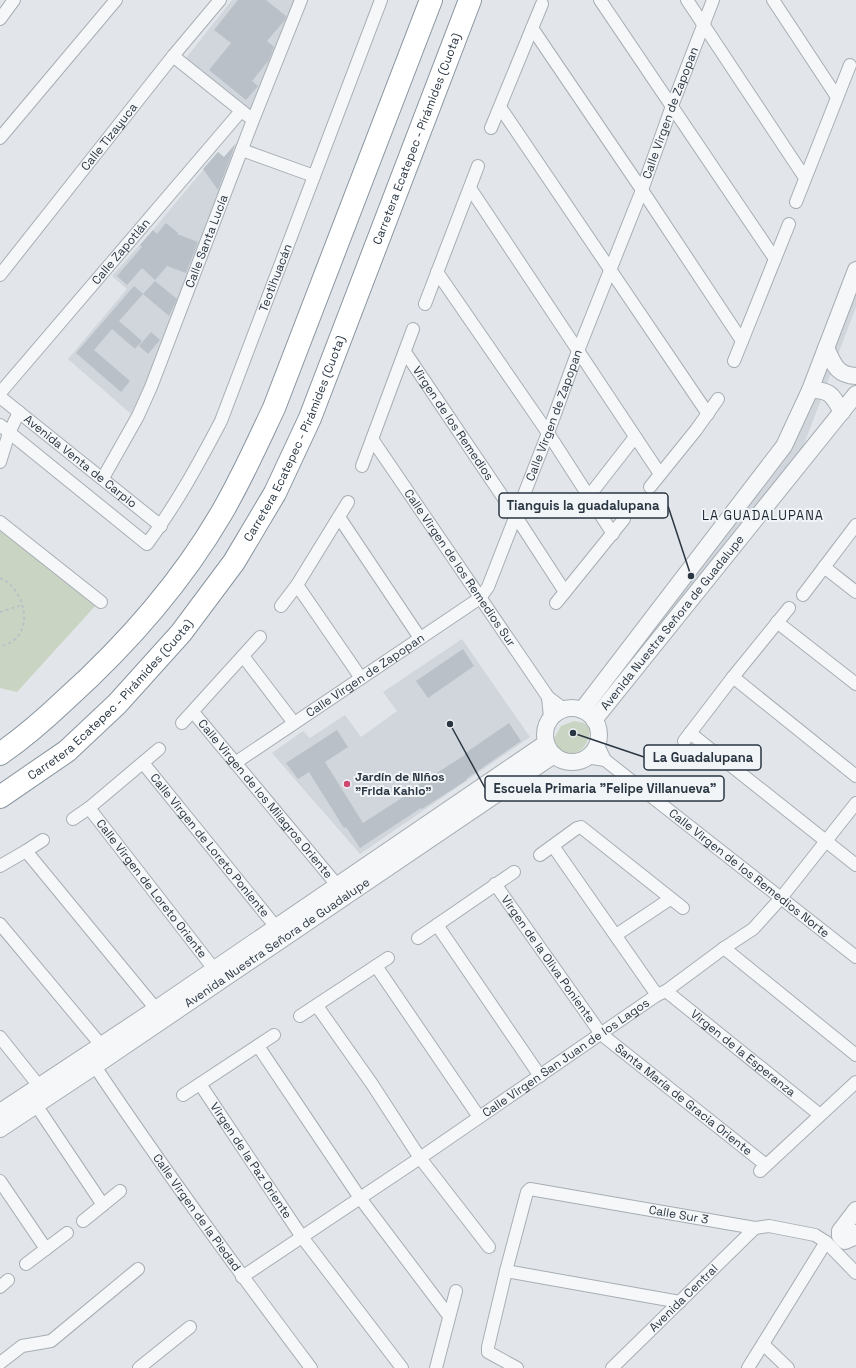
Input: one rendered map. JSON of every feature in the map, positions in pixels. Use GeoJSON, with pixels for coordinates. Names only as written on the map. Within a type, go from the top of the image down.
{"type":"FeatureCollection","features":[{"type":"Feature","properties":{"kind":"highway"},"geometry":{"type":"LineString","coordinates":[[0,754],[47,716],[86,681],[121,645],[152,610],[190,561],[220,515],[246,468],[274,408],[431,0]]}},
{"type":"Feature","properties":{"kind":"highway","name":"Carretera Ecatepec - Pirámides (Cuota)"},"geometry":{"type":"LineString","coordinates":[[0,797],[66,751],[117,704],[181,633],[230,568],[275,493],[310,418],[470,0]]}},
{"type":"Feature","properties":{"kind":"street"},"geometry":{"type":"LineString","coordinates":[[0,19],[14,0]]}},
{"type":"Feature","properties":{"kind":"street"},"geometry":{"type":"LineString","coordinates":[[0,138],[116,0]]}},
{"type":"Feature","properties":{"kind":"street","name":"Calle Tizayuca"},"geometry":{"type":"LineString","coordinates":[[0,275],[173,56],[220,0]]}},
{"type":"Feature","properties":{"kind":"street","name":"Calle Santa Lucía"},"geometry":{"type":"LineString","coordinates":[[103,478],[138,416],[151,387],[253,120],[301,0]]}},
{"type":"Feature","properties":{"kind":"street","name":"Teotihuacán"},"geometry":{"type":"LineString","coordinates":[[147,544],[161,526],[196,469],[221,421],[381,0]]}},
{"type":"Feature","properties":{"kind":"street"},"geometry":{"type":"LineString","coordinates":[[600,0],[775,258]]}},
{"type":"Feature","properties":{"kind":"street"},"geometry":{"type":"LineString","coordinates":[[687,0],[805,178]]}},
{"type":"Feature","properties":{"kind":"street","name":"Calle Virgen de Zapopan"},"geometry":{"type":"LineString","coordinates":[[235,763],[480,598],[488,587],[578,351],[642,190],[672,106],[713,0]]}},
{"type":"Feature","properties":{"kind":"street"},"geometry":{"type":"LineString","coordinates":[[773,0],[837,97]]}},
{"type":"Feature","properties":{"kind":"street"},"geometry":{"type":"LineString","coordinates":[[492,128],[542,4]]}},
{"type":"Feature","properties":{"kind":"street"},"geometry":{"type":"LineString","coordinates":[[532,28],[742,341]]}},
{"type":"Feature","properties":{"kind":"street"},"geometry":{"type":"LineString","coordinates":[[173,56],[253,120]]}},
{"type":"Feature","properties":{"kind":"street"},"geometry":{"type":"LineString","coordinates":[[796,202],[850,65]]}},
{"type":"Feature","properties":{"kind":"street"},"geometry":{"type":"LineString","coordinates":[[500,107],[708,414]]}},
{"type":"Feature","properties":{"kind":"street","name":"Calle Zapotlán"},"geometry":{"type":"LineString","coordinates":[[0,393],[241,111]]}},
{"type":"Feature","properties":{"kind":"street"},"geometry":{"type":"LineString","coordinates":[[242,150],[314,176]]}},
{"type":"Feature","properties":{"kind":"street"},"geometry":{"type":"LineString","coordinates":[[425,304],[478,166]]}},
{"type":"Feature","properties":{"kind":"street"},"geometry":{"type":"LineString","coordinates":[[470,188],[660,474]]}},
{"type":"Feature","properties":{"kind":"street"},"geometry":{"type":"LineString","coordinates":[[734,360],[789,224]]}},
{"type":"Feature","properties":{"kind":"street","name":"Avenida Nuestra Señora de Guadalupe"},"geometry":{"type":"LineString","coordinates":[[588,715],[784,446],[810,390],[856,270]]}},
{"type":"Feature","properties":{"kind":"street"},"geometry":{"type":"LineString","coordinates":[[437,272],[548,433],[613,534]]}},
{"type":"Feature","properties":{"kind":"street","name":"Virgen de los Remedios"},"geometry":{"type":"LineString","coordinates":[[362,466],[413,329]]}},
{"type":"Feature","properties":{"kind":"street"},"geometry":{"type":"LineString","coordinates":[[826,348],[836,369],[846,374],[856,376]]}},
{"type":"Feature","properties":{"kind":"street","name":"Virgen de los Remedios"},"geometry":{"type":"LineString","coordinates":[[405,352],[515,515],[564,592]]}},
{"type":"Feature","properties":{"kind":"street"},"geometry":{"type":"LineString","coordinates":[[810,390],[821,389],[833,396],[842,412]]}},
{"type":"Feature","properties":{"kind":"street","name":"Avenida Nuestra Señora de Guadalupe"},"geometry":{"type":"LineString","coordinates":[[588,715],[788,478],[856,394]]}},
{"type":"Feature","properties":{"kind":"street","name":"Avenida Venta de Carpio"},"geometry":{"type":"LineString","coordinates":[[0,397],[161,526]]}},
{"type":"Feature","properties":{"kind":"street"},"geometry":{"type":"LineString","coordinates":[[650,487],[696,430],[718,399]]}},
{"type":"Feature","properties":{"kind":"street"},"geometry":{"type":"LineString","coordinates":[[0,462],[5,429],[19,412]]}},
{"type":"Feature","properties":{"kind":"street","name":"Avenida Venta de Carpio"},"geometry":{"type":"LineString","coordinates":[[5,429],[147,544]]}},
{"type":"Feature","properties":{"kind":"street"},"geometry":{"type":"LineString","coordinates":[[589,496],[635,437]]}},
{"type":"Feature","properties":{"kind":"street","name":"Calle Virgen de los Remedios Sur"},"geometry":{"type":"LineString","coordinates":[[372,439],[548,698],[564,709]]}},
{"type":"Feature","properties":{"kind":"street"},"geometry":{"type":"LineString","coordinates":[[282,606],[297,585],[348,502]]}},
{"type":"Feature","properties":{"kind":"street"},"geometry":{"type":"LineString","coordinates":[[339,517],[420,638]]}},
{"type":"Feature","properties":{"kind":"street"},"geometry":{"type":"LineString","coordinates":[[556,603],[624,519]]}},
{"type":"Feature","properties":{"kind":"street"},"geometry":{"type":"LineString","coordinates":[[0,522],[101,602]]}},
{"type":"Feature","properties":{"kind":"street"},"geometry":{"type":"LineString","coordinates":[[803,595],[856,525]]}},
{"type":"Feature","properties":{"kind":"street"},"geometry":{"type":"LineString","coordinates":[[824,567],[856,592]]}},
{"type":"Feature","properties":{"kind":"street"},"geometry":{"type":"LineString","coordinates":[[297,585],[361,678]]}},
{"type":"Feature","properties":{"kind":"street"},"geometry":{"type":"LineString","coordinates":[[789,608],[687,737],[856,865]]}},
{"type":"Feature","properties":{"kind":"street"},"geometry":{"type":"LineString","coordinates":[[777,622],[856,684]]}},
{"type":"Feature","properties":{"kind":"street"},"geometry":{"type":"LineString","coordinates":[[182,723],[260,636]]}},
{"type":"Feature","properties":{"kind":"street"},"geometry":{"type":"LineString","coordinates":[[243,656],[294,723]]}},
{"type":"Feature","properties":{"kind":"street"},"geometry":{"type":"LineString","coordinates":[[734,677],[856,776]]}},
{"type":"Feature","properties":{"kind":"street","name":"Calle Virgen de los Remedios Sur"},"geometry":{"type":"LineString","coordinates":[[548,698],[550,718]]}},
{"type":"Feature","properties":{"kind":"street"},"geometry":{"type":"LineString","coordinates":[[576,708],[588,715],[597,727],[599,735],[593,751],[578,761],[561,759],[550,749],[545,734],[546,726],[550,718],[564,709],[576,708]]}},
{"type":"Feature","properties":{"kind":"street","name":"Calle Virgen de los Milagros Oriente"},"geometry":{"type":"LineString","coordinates":[[193,712],[337,885]]}},
{"type":"Feature","properties":{"kind":"street","name":"Calle Virgen de los Remedios Norte"},"geometry":{"type":"LineString","coordinates":[[597,743],[605,760],[856,957]]}},
{"type":"Feature","properties":{"kind":"street"},"geometry":{"type":"LineString","coordinates":[[73,819],[143,763],[158,749]]}},
{"type":"Feature","properties":{"kind":"street","name":"Avenida Nuestra Señora de Guadalupe"},"geometry":{"type":"LineString","coordinates":[[0,1112],[40,1086],[92,1060],[101,1045],[337,885],[550,749]]}},
{"type":"Feature","properties":{"kind":"street","name":"Avenida Nuestra Señora de Guadalupe"},"geometry":{"type":"LineString","coordinates":[[0,1129],[36,1105],[92,1060],[550,749]]}},
{"type":"Feature","properties":{"kind":"street","name":"Calle Virgen de los Remedios Norte"},"geometry":{"type":"LineString","coordinates":[[586,757],[605,760]]}},
{"type":"Feature","properties":{"kind":"street","name":"Calle Virgen de Loreto Poniente"},"geometry":{"type":"LineString","coordinates":[[143,763],[276,927]]}},
{"type":"Feature","properties":{"kind":"street","name":"Calle Virgen San Juan de los Lagos"},"geometry":{"type":"LineString","coordinates":[[242,1277],[420,1158],[662,993],[724,948],[754,929],[781,898],[856,803]]}},
{"type":"Feature","properties":{"kind":"street","name":"Calle Virgen de Loreto Oriente"},"geometry":{"type":"LineString","coordinates":[[88,808],[214,969]]}},
{"type":"Feature","properties":{"kind":"street"},"geometry":{"type":"LineString","coordinates":[[540,855],[577,828],[581,827],[683,908]]}},
{"type":"Feature","properties":{"kind":"street"},"geometry":{"type":"LineString","coordinates":[[0,866],[43,840]]}},
{"type":"Feature","properties":{"kind":"street","name":"Virgen de la Esperanza"},"geometry":{"type":"LineString","coordinates":[[554,846],[616,935],[662,993],[820,1115]]}},
{"type":"Feature","properties":{"kind":"street"},"geometry":{"type":"LineString","coordinates":[[26,851],[156,1009]]}},
{"type":"Feature","properties":{"kind":"street"},"geometry":{"type":"LineString","coordinates":[[418,938],[514,872]]}},
{"type":"Feature","properties":{"kind":"street","name":"Virgen de la Oliva Poniente"},"geometry":{"type":"LineString","coordinates":[[495,884],[601,1034]]}},
{"type":"Feature","properties":{"kind":"street"},"geometry":{"type":"LineString","coordinates":[[616,935],[670,899]]}},
{"type":"Feature","properties":{"kind":"street"},"geometry":{"type":"LineString","coordinates":[[0,924],[101,1045]]}},
{"type":"Feature","properties":{"kind":"street"},"geometry":{"type":"LineString","coordinates":[[437,925],[540,1076]]}},
{"type":"Feature","properties":{"kind":"street"},"geometry":{"type":"LineString","coordinates":[[724,948],[856,1055]]}},
{"type":"Feature","properties":{"kind":"street"},"geometry":{"type":"LineString","coordinates":[[300,1016],[388,958]]}},
{"type":"Feature","properties":{"kind":"street"},"geometry":{"type":"LineString","coordinates":[[376,966],[479,1117]]}},
{"type":"Feature","properties":{"kind":"street"},"geometry":{"type":"LineString","coordinates":[[317,1006],[372,1084],[420,1158],[489,1248]]}},
{"type":"Feature","properties":{"kind":"street","name":"Santa María de Gracia Oriente"},"geometry":{"type":"LineString","coordinates":[[601,1034],[763,1168],[820,1115]]}},
{"type":"Feature","properties":{"kind":"street"},"geometry":{"type":"LineString","coordinates":[[183,1095],[274,1035]]}},
{"type":"Feature","properties":{"kind":"street"},"geometry":{"type":"LineString","coordinates":[[0,1037],[40,1086]]}},
{"type":"Feature","properties":{"kind":"street"},"geometry":{"type":"LineString","coordinates":[[258,1046],[360,1198],[449,1316]]}},
{"type":"Feature","properties":{"kind":"street","name":"Calle Virgen de la Piedad"},"geometry":{"type":"LineString","coordinates":[[92,1060],[242,1277],[311,1368]]}},
{"type":"Feature","properties":{"kind":"street"},"geometry":{"type":"LineString","coordinates":[[820,1115],[856,1082]]}},
{"type":"Feature","properties":{"kind":"street","name":"Virgen de la Paz Oriente"},"geometry":{"type":"LineString","coordinates":[[200,1084],[302,1237],[402,1368]]}},
{"type":"Feature","properties":{"kind":"street"},"geometry":{"type":"LineString","coordinates":[[36,1105],[103,1205]]}},
{"type":"Feature","properties":{"kind":"street"},"geometry":{"type":"LineString","coordinates":[[0,1181],[46,1249]]}},
{"type":"Feature","properties":{"kind":"street","name":"Calle Sur 3"},"geometry":{"type":"LineString","coordinates":[[506,1271],[527,1192],[530,1188],[755,1228],[769,1226],[815,1235],[826,1242]]}},
{"type":"Feature","properties":{"kind":"street"},"geometry":{"type":"LineString","coordinates":[[83,1221],[120,1191]]}},
{"type":"Feature","properties":{"kind":"street"},"geometry":{"type":"LineString","coordinates":[[854,1236],[845,1241],[840,1236],[840,1231],[856,1210]]}},
{"type":"Feature","properties":{"kind":"street","name":"Avenida Central"},"geometry":{"type":"LineString","coordinates":[[612,1368],[755,1228]]}},
{"type":"Feature","properties":{"kind":"street"},"geometry":{"type":"LineString","coordinates":[[26,1264],[67,1233]]}},
{"type":"Feature","properties":{"kind":"street"},"geometry":{"type":"LineString","coordinates":[[748,1368],[826,1242],[856,1273]]}},
{"type":"Feature","properties":{"kind":"street"},"geometry":{"type":"LineString","coordinates":[[0,1363],[22,1346],[51,1341],[138,1269]]}},
{"type":"Feature","properties":{"kind":"street"},"geometry":{"type":"LineString","coordinates":[[517,1368],[488,1352],[506,1271],[680,1302]]}},
{"type":"Feature","properties":{"kind":"street"},"geometry":{"type":"LineString","coordinates":[[436,1368],[456,1291]]}},
{"type":"Feature","properties":{"kind":"street"},"geometry":{"type":"LineString","coordinates":[[139,1368],[190,1327]]}},
{"type":"Feature","properties":{"kind":"street"},"geometry":{"type":"LineString","coordinates":[[763,1344],[788,1368]]}},
{"type":"Feature","properties":{"kind":"path"},"geometry":{"type":"LineString","coordinates":[[0,578],[15,588],[20,598],[24,619],[21,629],[14,640],[7,645],[0,646]]}},
{"type":"Feature","properties":{"kind":"path"},"geometry":{"type":"LineString","coordinates":[[0,612],[22,605]]}},
{"type":"Feature","properties":{"kind":"shaded area"},"geometry":{"type":"Polygon","coordinates":[[[232,0],[294,0],[277,49],[252,111],[186,58],[232,0]]]}},
{"type":"Feature","properties":{"kind":"shaded area"},"geometry":{"type":"Polygon","coordinates":[[[231,149],[236,154],[147,381],[131,414],[68,359],[127,289],[112,276],[153,230],[218,152],[224,157],[231,149]]]}},
{"type":"Feature","properties":{"kind":"shaded area"},"geometry":{"type":"Polygon","coordinates":[[[856,259],[856,307],[800,455],[596,709],[581,697],[786,443],[856,259]]]}},
{"type":"Feature","properties":{"kind":"shaded area"},"geometry":{"type":"Polygon","coordinates":[[[462,639],[530,737],[360,854],[272,753],[303,731],[310,738],[345,715],[361,737],[397,711],[383,692],[462,639]]]}},
{"type":"Feature","properties":{"kind":"green space"},"geometry":{"type":"Polygon","coordinates":[[[0,531],[97,604],[17,692],[0,688],[0,531]]]}},
{"type":"Feature","properties":{"kind":"green space"},"geometry":{"type":"Polygon","coordinates":[[[574,721],[584,723],[590,728],[588,740],[582,749],[568,755],[561,755],[554,748],[554,738],[561,726],[574,721]]]}},
{"type":"Feature","properties":{"kind":"building"},"geometry":{"type":"Polygon","coordinates":[[[238,0],[266,0],[286,16],[285,20],[267,41],[274,47],[269,60],[252,81],[258,86],[246,100],[209,70],[231,43],[214,30],[238,0]]]}},
{"type":"Feature","properties":{"kind":"building"},"geometry":{"type":"Polygon","coordinates":[[[236,143],[218,190],[203,169],[218,152],[224,157],[236,143]]]}},
{"type":"Feature","properties":{"kind":"building"},"geometry":{"type":"Polygon","coordinates":[[[166,223],[178,233],[177,234],[198,242],[186,273],[167,266],[155,280],[142,268],[127,285],[117,276],[142,247],[140,245],[153,230],[157,234],[166,223]]]}},
{"type":"Feature","properties":{"kind":"building"},"geometry":{"type":"Polygon","coordinates":[[[155,281],[177,299],[169,316],[143,294],[155,281]]]}},
{"type":"Feature","properties":{"kind":"building"},"geometry":{"type":"Polygon","coordinates":[[[134,286],[143,294],[119,321],[142,341],[135,349],[112,329],[94,350],[130,381],[121,392],[76,353],[134,286]]]}},
{"type":"Feature","properties":{"kind":"building"},"geometry":{"type":"Polygon","coordinates":[[[151,332],[160,340],[148,354],[139,346],[151,332]]]}},
{"type":"Feature","properties":{"kind":"building"},"geometry":{"type":"Polygon","coordinates":[[[463,649],[474,666],[428,698],[416,681],[463,649]]]}},
{"type":"Feature","properties":{"kind":"building"},"geometry":{"type":"Polygon","coordinates":[[[509,723],[521,741],[466,779],[467,780],[360,848],[346,827],[344,828],[309,772],[298,779],[286,763],[337,730],[348,747],[325,762],[363,823],[411,792],[410,790],[465,755],[464,754],[509,723]]]}},
{"type":"Feature","properties":{"kind":"place","name":"Tianguis la guadalupana"},"geometry":{"type":"Point","coordinates":[691,576]}},
{"type":"Feature","properties":{"kind":"place","name":"Escuela Primaria \"Felipe Villanueva\""},"geometry":{"type":"Point","coordinates":[450,724]}},
{"type":"Feature","properties":{"kind":"place","name":"La Guadalupana"},"geometry":{"type":"Point","coordinates":[573,733]}},
{"type":"Feature","properties":{"kind":"place","name":"Jardín de Niños \"Frida Kahlo\""},"geometry":{"type":"Point","coordinates":[347,784]}},
{"type":"Feature","properties":{"kind":"district","name":"LA GUADALUPANA"},"geometry":{"type":"Point","coordinates":[763,515]}}]}
